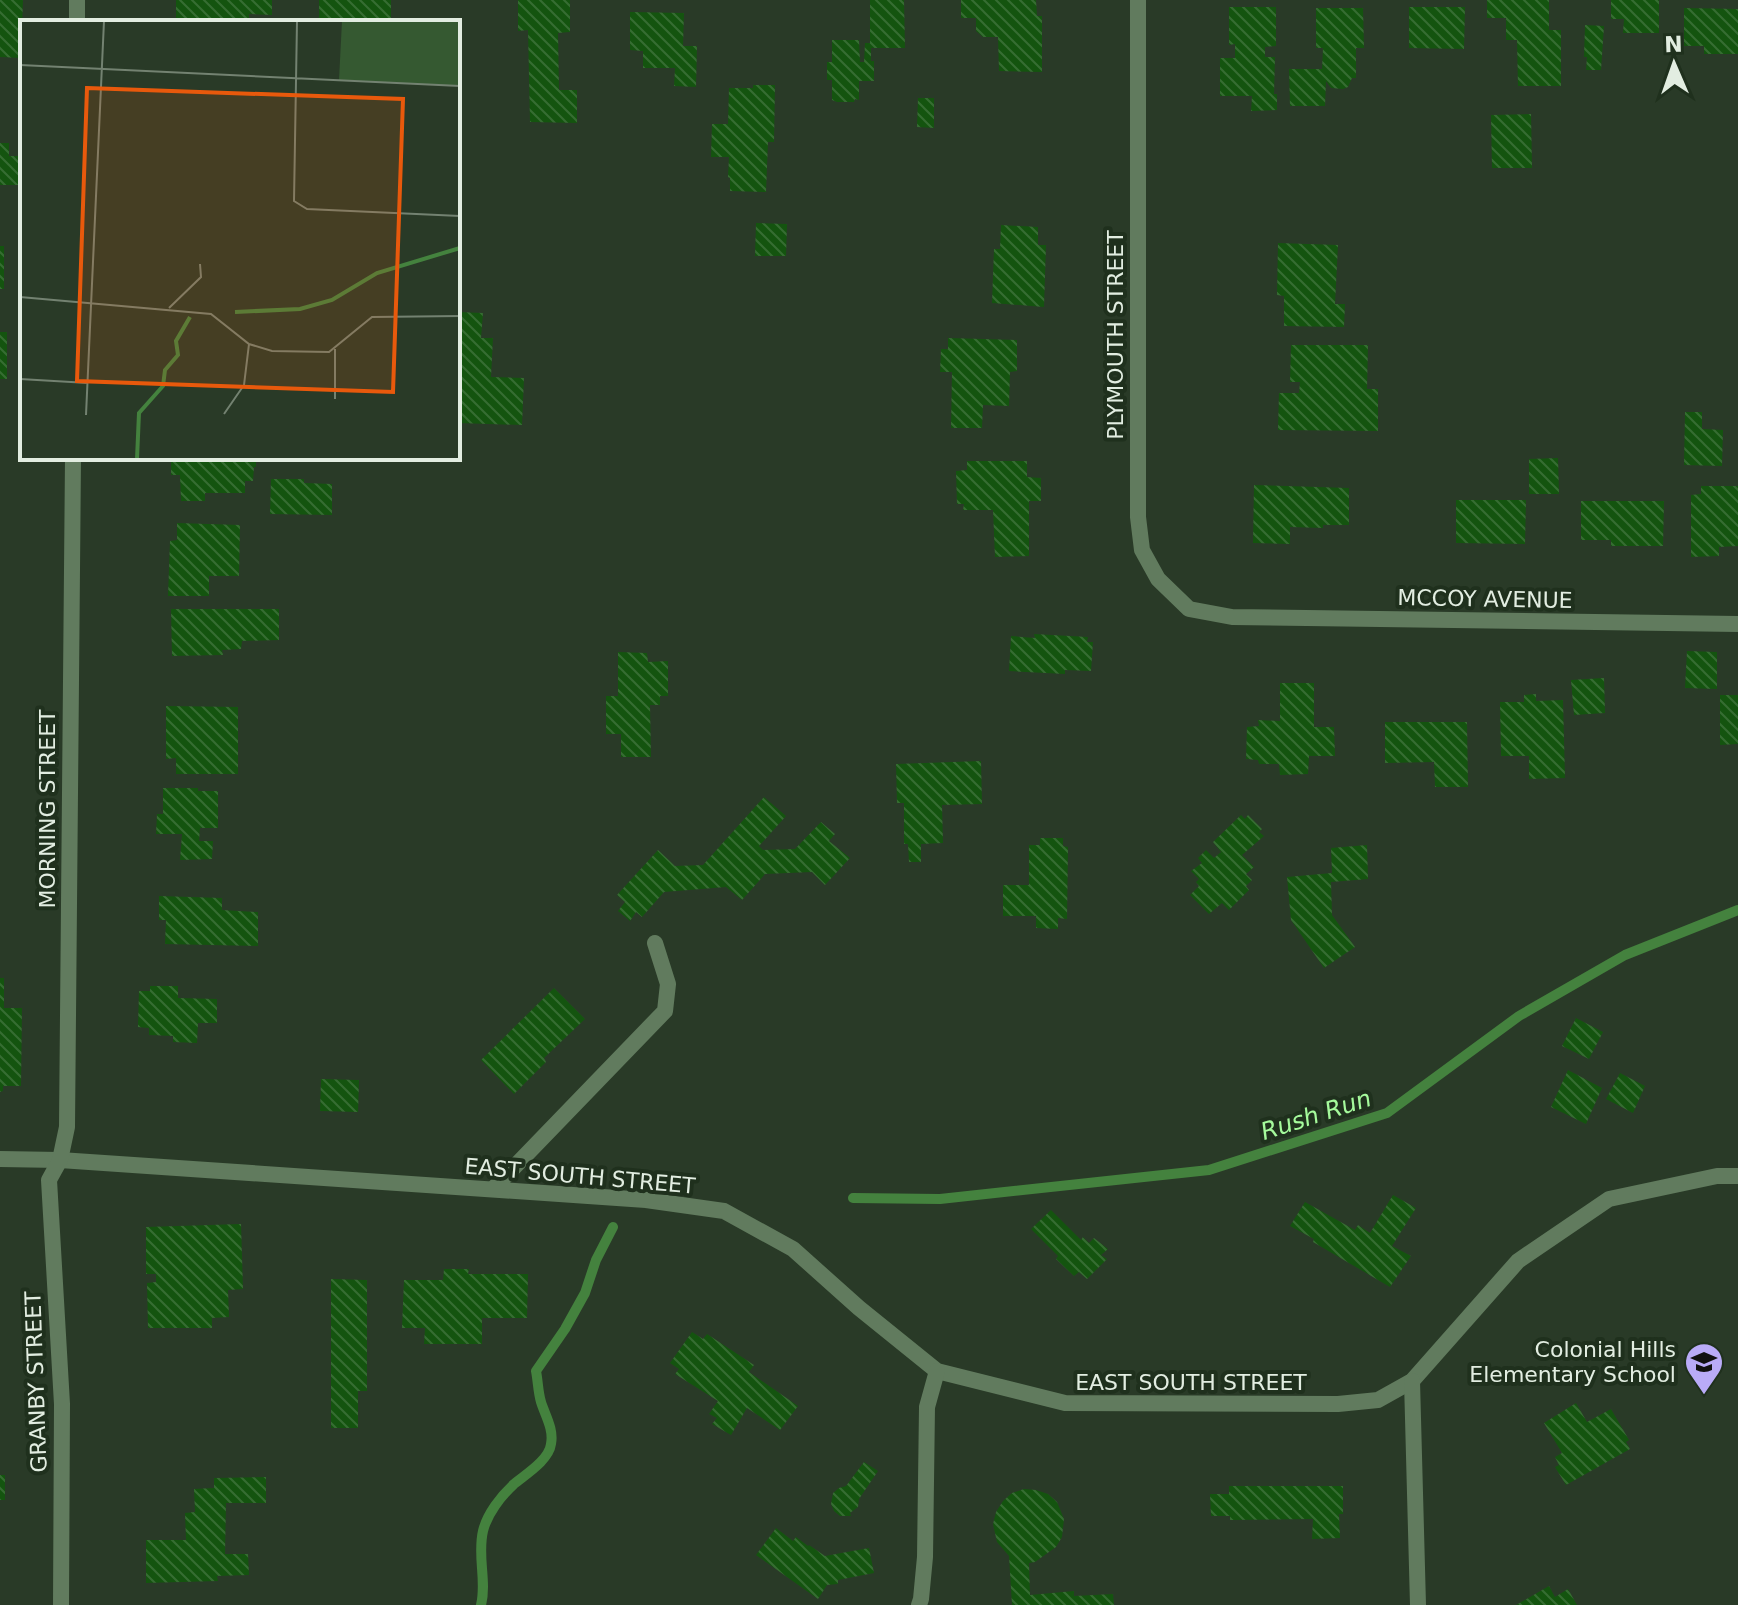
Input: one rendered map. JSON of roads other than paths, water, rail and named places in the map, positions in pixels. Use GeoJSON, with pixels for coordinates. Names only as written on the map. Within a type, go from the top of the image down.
{"type":"FeatureCollection","features":[{"type":"Feature","properties":{"kind":"street","name":"PLYMOUTH STREET"},"geometry":{"type":"LineString","coordinates":[[1138,0],[1137,474],[1142,550],[1158,579],[1189,609],[1232,617]]}},
{"type":"Feature","properties":{"kind":"street","name":"MORNING STREET"},"geometry":{"type":"LineString","coordinates":[[60,1160],[67,1127],[73,460]]}},
{"type":"Feature","properties":{"kind":"street","name":"MCCOY AVENUE"},"geometry":{"type":"LineString","coordinates":[[1232,617],[1738,624]]}},
{"type":"Feature","properties":{"kind":"street"},"geometry":{"type":"LineString","coordinates":[[493,1189],[665,1011],[668,984],[655,943]]}},
{"type":"Feature","properties":{"kind":"street","name":"EAST SOUTH STREET"},"geometry":{"type":"LineString","coordinates":[[0,1159],[60,1160],[493,1189],[646,1200],[724,1211],[793,1249],[937,1371],[1065,1403],[1338,1404],[1378,1400],[1412,1381],[1518,1261],[1609,1199],[1717,1176],[1738,1176]]}},
{"type":"Feature","properties":{"kind":"street","name":"GRANBY STREET"},"geometry":{"type":"LineString","coordinates":[[60,1160],[49,1180],[62,1404],[61,1605]]}},
{"type":"Feature","properties":{"kind":"street"},"geometry":{"type":"LineString","coordinates":[[919,1605],[925,1557],[927,1407],[937,1371]]}},
{"type":"Feature","properties":{"kind":"street"},"geometry":{"type":"LineString","coordinates":[[1412,1381],[1418,1605]]}},
{"type":"Feature","properties":{"kind":"waterway","name":"Rush Run"},"geometry":{"type":"LineString","coordinates":[[853,1198],[940,1199],[1209,1170],[1387,1113],[1519,1016],[1625,955],[1738,910]]}},
{"type":"Feature","properties":{"kind":"waterway","name":"Rush Run"},"geometry":{"type":"LineString","coordinates":[[481,1605],[481,1540],[488,1518],[509,1489],[542,1461],[551,1444],[536,1371],[585,1293],[596,1260],[613,1227]]}},
{"type":"Feature","properties":{"kind":"place","name":"Colonial Hills Elementary School"},"geometry":{"type":"Point","coordinates":[1704,1396]}}]}
